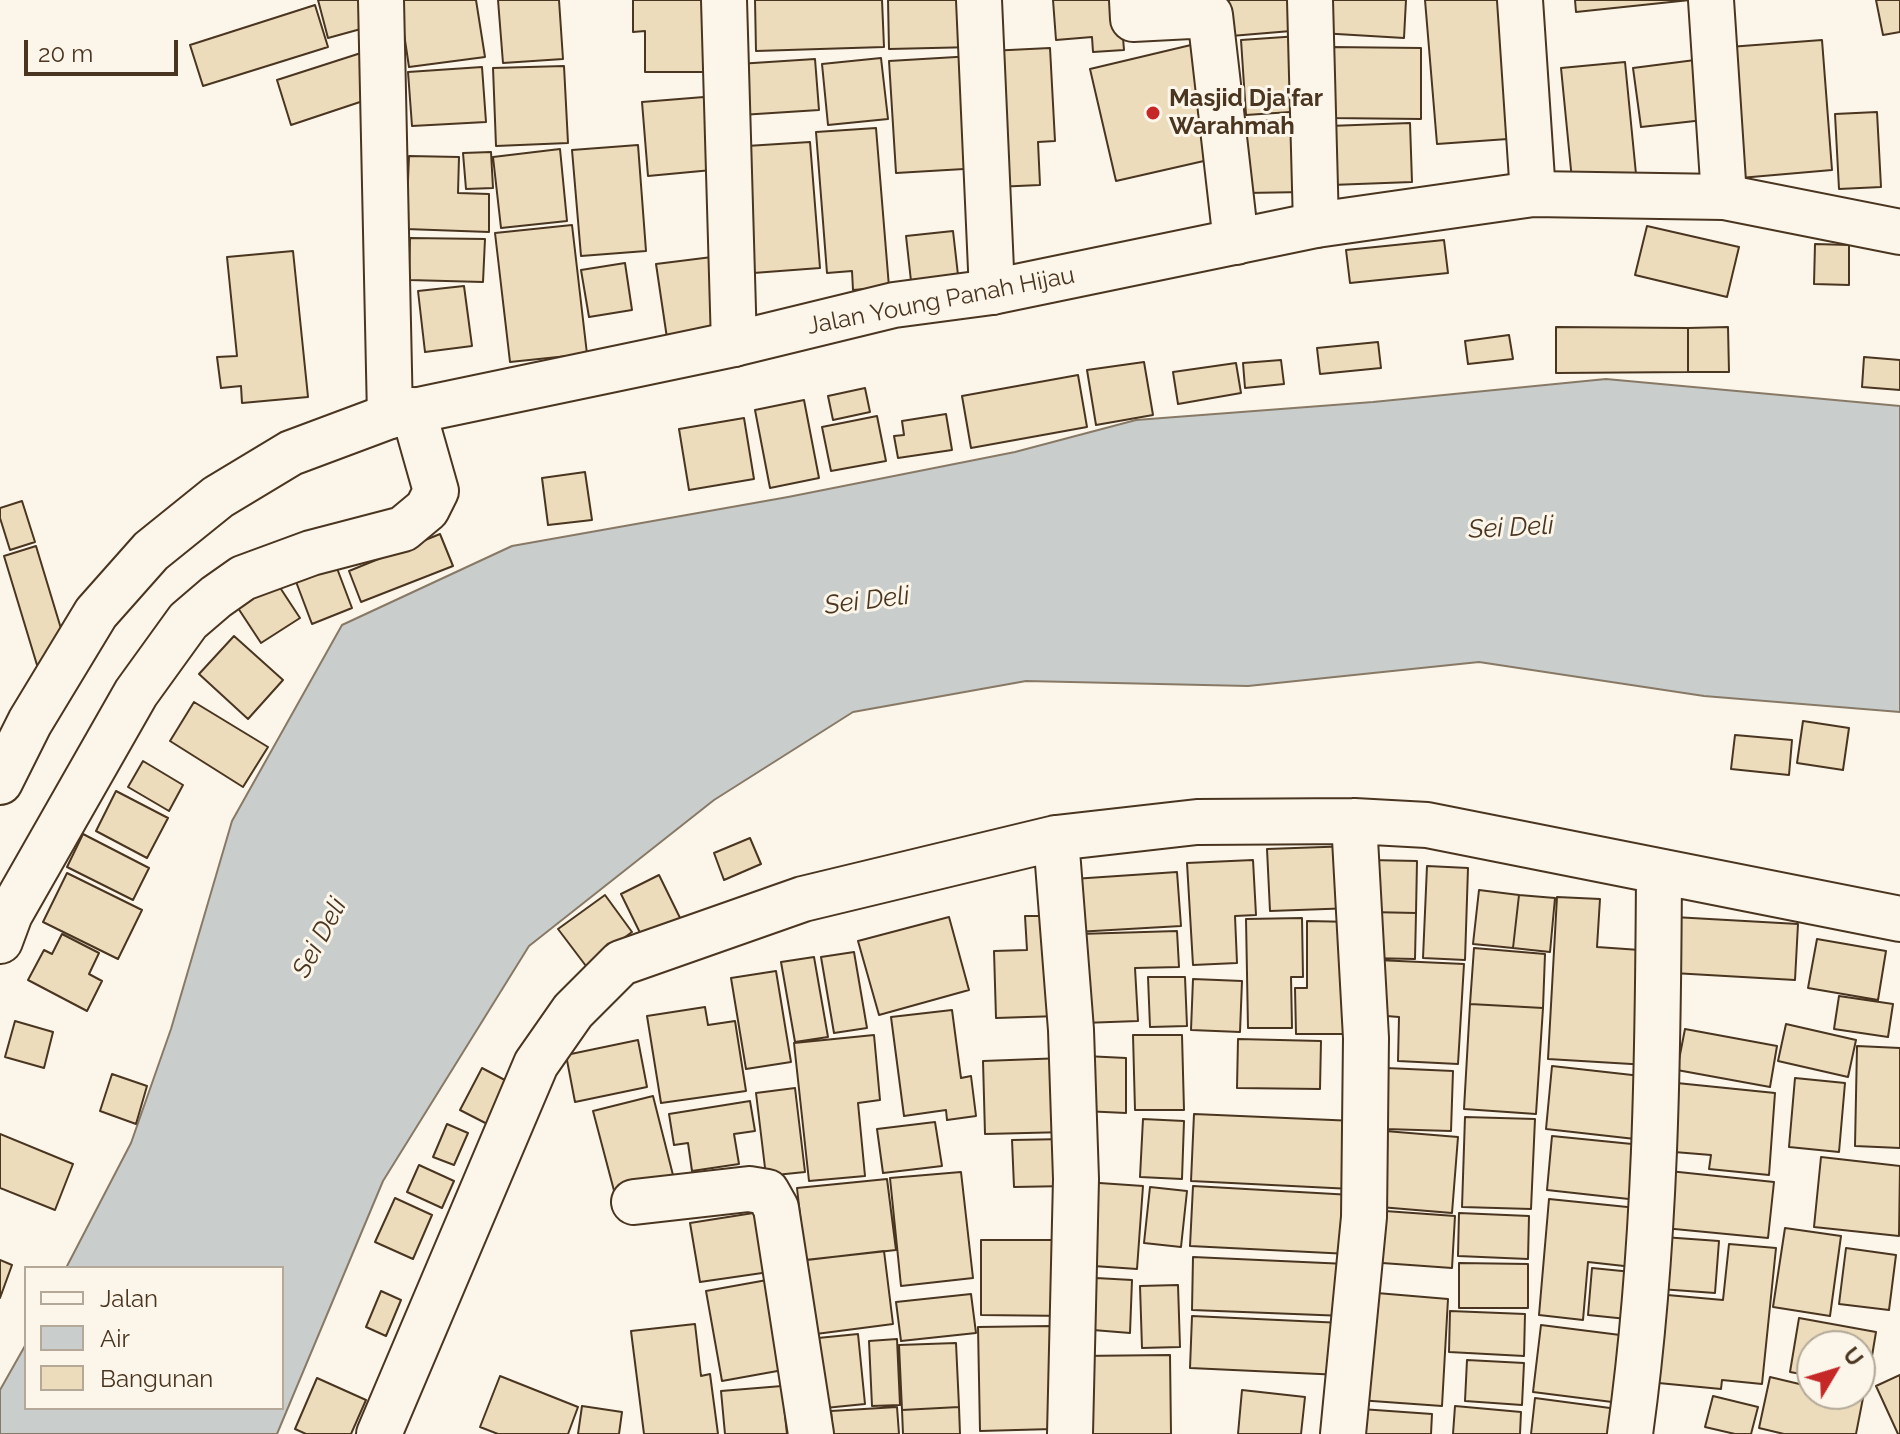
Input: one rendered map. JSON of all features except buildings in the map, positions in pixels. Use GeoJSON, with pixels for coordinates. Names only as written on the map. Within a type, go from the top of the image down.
{"type":"FeatureCollection","features":[{"type":"Feature","properties":{"kind":"street"},"geometry":{"type":"LineString","coordinates":[[0,941],[10,914],[136,693],[188,621],[243,578],[311,553],[403,529],[427,509],[436,491],[401,413],[381,0]]}},
{"type":"Feature","properties":{"kind":"street"},"geometry":{"type":"LineString","coordinates":[[724,0],[734,344]]}},
{"type":"Feature","properties":{"kind":"street"},"geometry":{"type":"LineString","coordinates":[[979,0],[992,292]]}},
{"type":"Feature","properties":{"kind":"street"},"geometry":{"type":"LineString","coordinates":[[1132,0],[1133,19],[1210,15],[1236,242]]}},
{"type":"Feature","properties":{"kind":"street"},"geometry":{"type":"LineString","coordinates":[[1310,0],[1316,225]]}},
{"type":"Feature","properties":{"kind":"street"},"geometry":{"type":"LineString","coordinates":[[1520,0],[1533,194]]}},
{"type":"Feature","properties":{"kind":"street"},"geometry":{"type":"LineString","coordinates":[[1711,0],[1724,197]]}},
{"type":"Feature","properties":{"kind":"street","name":"Jalan Young Panah Hijau"},"geometry":{"type":"LineString","coordinates":[[0,782],[15,722],[96,613],[151,551],[218,497],[291,453],[401,413],[734,344],[894,305],[992,292],[1316,225],[1533,194],[1724,197],[1900,232]]}},
{"type":"Feature","properties":{"kind":"street"},"geometry":{"type":"LineString","coordinates":[[1343,1434],[1364,1217],[1366,1038],[1354,821]]}},
{"type":"Feature","properties":{"kind":"street"},"geometry":{"type":"LineString","coordinates":[[379,1434],[536,1064],[573,1011],[621,963],[803,899],[1056,838],[1197,822],[1354,821],[1427,825],[1900,919]]}},
{"type":"Feature","properties":{"kind":"street"},"geometry":{"type":"LineString","coordinates":[[1056,838],[1071,1030],[1076,1179],[1070,1434]]}},
{"type":"Feature","properties":{"kind":"street"},"geometry":{"type":"LineString","coordinates":[[1630,1434],[1640,1365],[1658,1080],[1659,872]]}},
{"type":"Feature","properties":{"kind":"street"},"geometry":{"type":"LineString","coordinates":[[634,1202],[749,1189],[767,1192],[776,1208],[811,1434]]}},
{"type":"Feature","properties":{"kind":"water","name":"Sei Deli"},"geometry":{"type":"Polygon","coordinates":[[[1606,379],[1900,406],[1900,712],[1704,696],[1479,662],[1248,686],[1026,681],[853,712],[714,800],[529,946],[383,1181],[277,1434],[0,1434],[0,1390],[24,1348],[24,1410],[284,1410],[284,1266],[67,1266],[131,1143],[171,1029],[232,821],[342,625],[512,546],[788,497],[1015,452],[1136,420],[1373,402],[1606,379]]]}},
{"type":"Feature","properties":{"kind":"place","name":"Masjid Dja'far Warahmah"},"geometry":{"type":"Point","coordinates":[1153,113]}}]}
